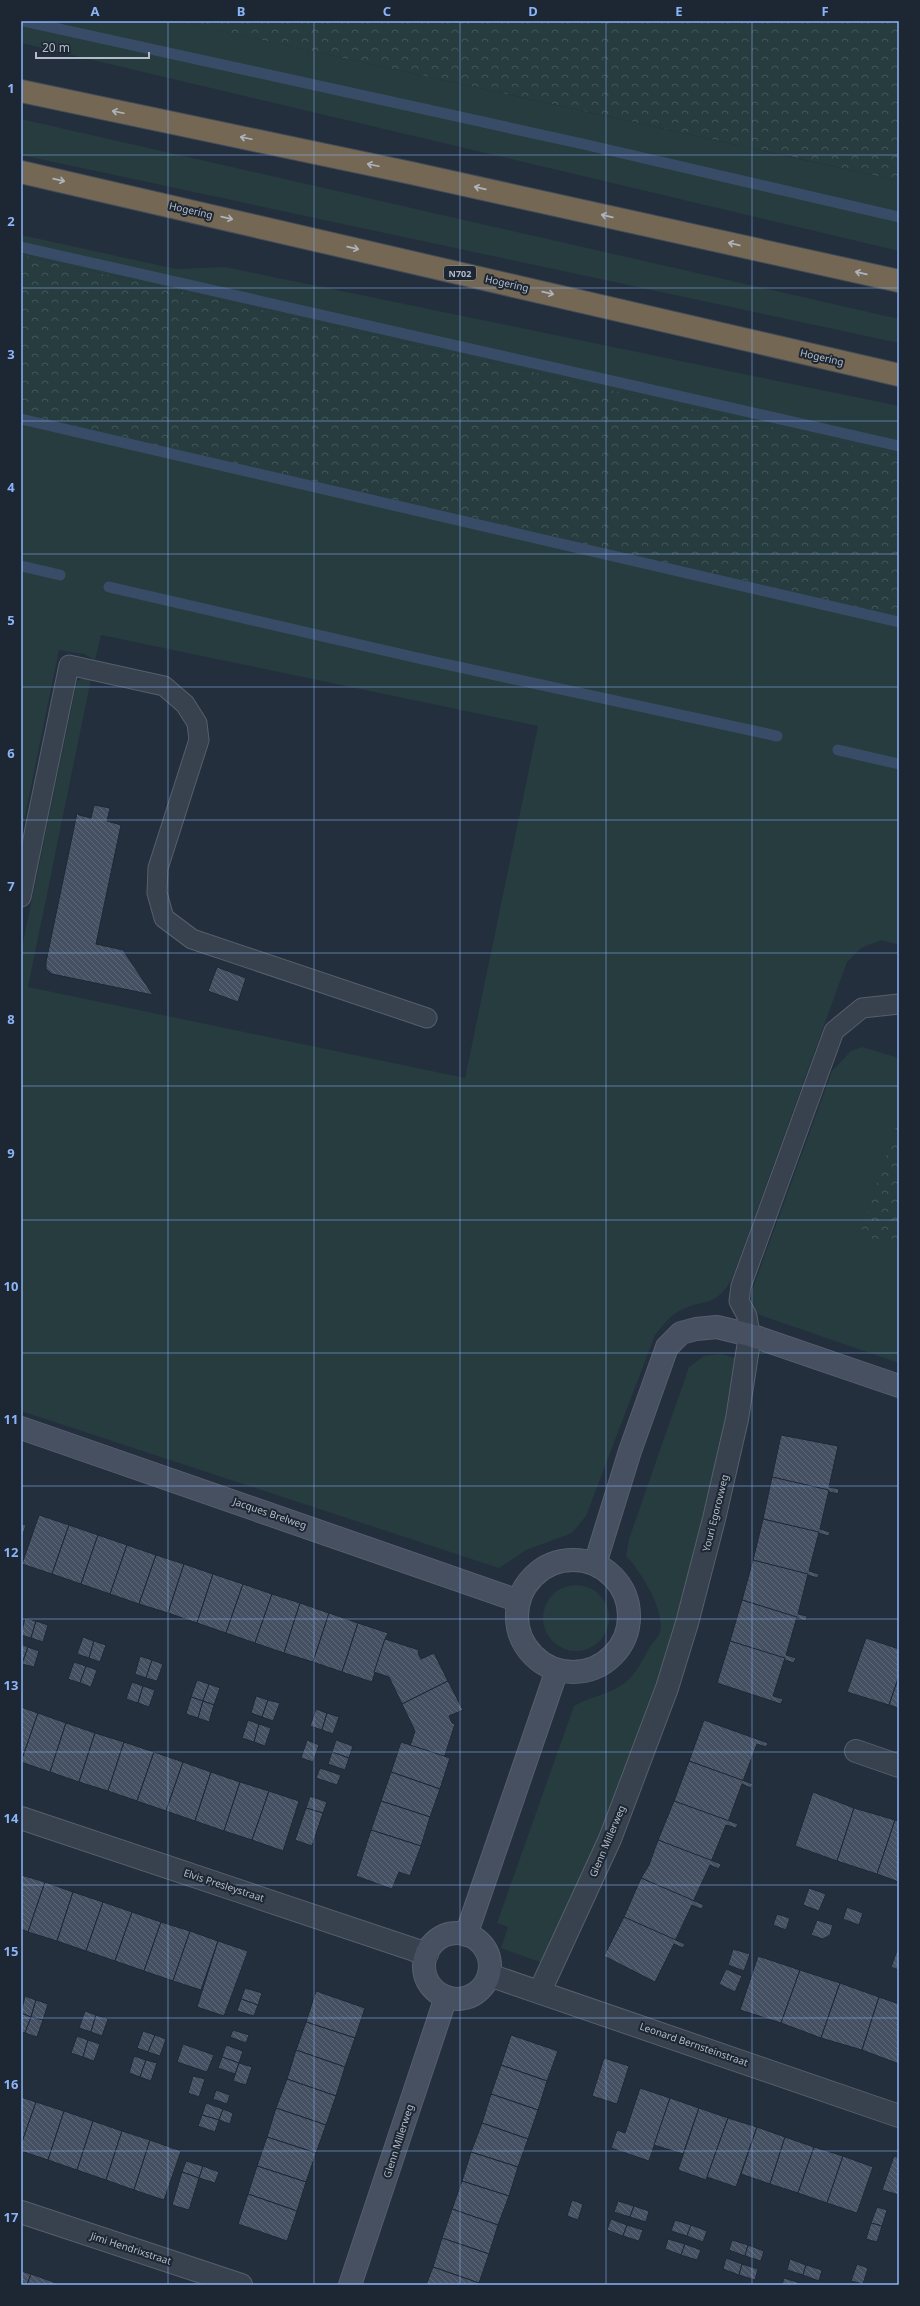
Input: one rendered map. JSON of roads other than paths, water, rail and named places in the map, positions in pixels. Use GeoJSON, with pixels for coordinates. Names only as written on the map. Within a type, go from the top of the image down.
{"type":"FeatureCollection","features":[{"type":"Feature","properties":{"kind":"highway"},"geometry":{"type":"LineString","coordinates":[[21,91],[411,173],[899,281]]}},
{"type":"Feature","properties":{"kind":"highway","name":"Hogering"},"geometry":{"type":"LineString","coordinates":[[21,172],[899,375]]}},
{"type":"Feature","properties":{"kind":"street"},"geometry":{"type":"LineString","coordinates":[[595,1564],[630,1451],[667,1347],[681,1333],[696,1329],[717,1327],[750,1335],[899,1386]]}},
{"type":"Feature","properties":{"kind":"street","name":"Youri Egorovweg"},"geometry":{"type":"LineString","coordinates":[[667,1688],[687,1624],[714,1519],[737,1419],[750,1335]]}},
{"type":"Feature","properties":{"kind":"street","name":"Jacques Brelweg"},"geometry":{"type":"LineString","coordinates":[[21,1428],[519,1601]]}},
{"type":"Feature","properties":{"kind":"street"},"geometry":{"type":"LineString","coordinates":[[576,1560],[595,1564],[612,1576],[624,1593],[629,1614],[626,1635],[615,1653],[598,1666],[578,1672],[557,1670],[541,1662],[528,1650],[520,1635],[517,1618],[519,1601],[527,1584],[540,1570],[557,1562],[576,1560]]}},
{"type":"Feature","properties":{"kind":"street"},"geometry":{"type":"LineString","coordinates":[[466,1935],[557,1670]]}},
{"type":"Feature","properties":{"kind":"street","name":"Glenn Millerweg"},"geometry":{"type":"LineString","coordinates":[[540,1991],[610,1839],[667,1688]]}},
{"type":"Feature","properties":{"kind":"street"},"geometry":{"type":"LineString","coordinates":[[856,1751],[899,1766]]}},
{"type":"Feature","properties":{"kind":"street","name":"Elvis Presleystraat"},"geometry":{"type":"LineString","coordinates":[[21,1818],[427,1954]]}},
{"type":"Feature","properties":{"kind":"street"},"geometry":{"type":"LineString","coordinates":[[454,1934],[466,1935],[484,1947],[489,1960],[489,1975],[483,1987],[473,1996],[459,1999],[446,1997],[440,1994],[429,1983],[424,1969],[427,1954],[433,1944],[443,1937],[454,1934]]}},
{"type":"Feature","properties":{"kind":"street","name":"Leonard Bernsteinstraat"},"geometry":{"type":"LineString","coordinates":[[489,1975],[540,1991],[899,2116]]}},
{"type":"Feature","properties":{"kind":"street","name":"Glenn Millerweg"},"geometry":{"type":"LineString","coordinates":[[350,2285],[446,1997]]}},
{"type":"Feature","properties":{"kind":"street","name":"Jimi Hendrixstraat"},"geometry":{"type":"LineString","coordinates":[[21,2212],[241,2285]]}},
{"type":"Feature","properties":{"kind":"lane"},"geometry":{"type":"LineString","coordinates":[[21,897],[69,665],[164,686],[186,704],[197,723],[199,740],[158,868],[157,893],[164,918],[192,939],[427,1018]]}},
{"type":"Feature","properties":{"kind":"lane"},"geometry":{"type":"LineString","coordinates":[[750,1335],[747,1316],[739,1301],[741,1286],[834,1031],[862,1008],[899,1004]]}},
{"type":"Feature","properties":{"kind":"waterway"},"geometry":{"type":"LineString","coordinates":[[23,21],[583,144],[899,217]]}},
{"type":"Feature","properties":{"kind":"waterway"},"geometry":{"type":"LineString","coordinates":[[21,247],[899,446]]}},
{"type":"Feature","properties":{"kind":"waterway"},"geometry":{"type":"LineString","coordinates":[[21,419],[899,622]]}},
{"type":"Feature","properties":{"kind":"waterway"},"geometry":{"type":"LineString","coordinates":[[21,566],[60,575]]}},
{"type":"Feature","properties":{"kind":"waterway"},"geometry":{"type":"LineString","coordinates":[[109,587],[422,659],[777,736]]}},
{"type":"Feature","properties":{"kind":"waterway"},"geometry":{"type":"LineString","coordinates":[[838,750],[899,764]]}}]}
